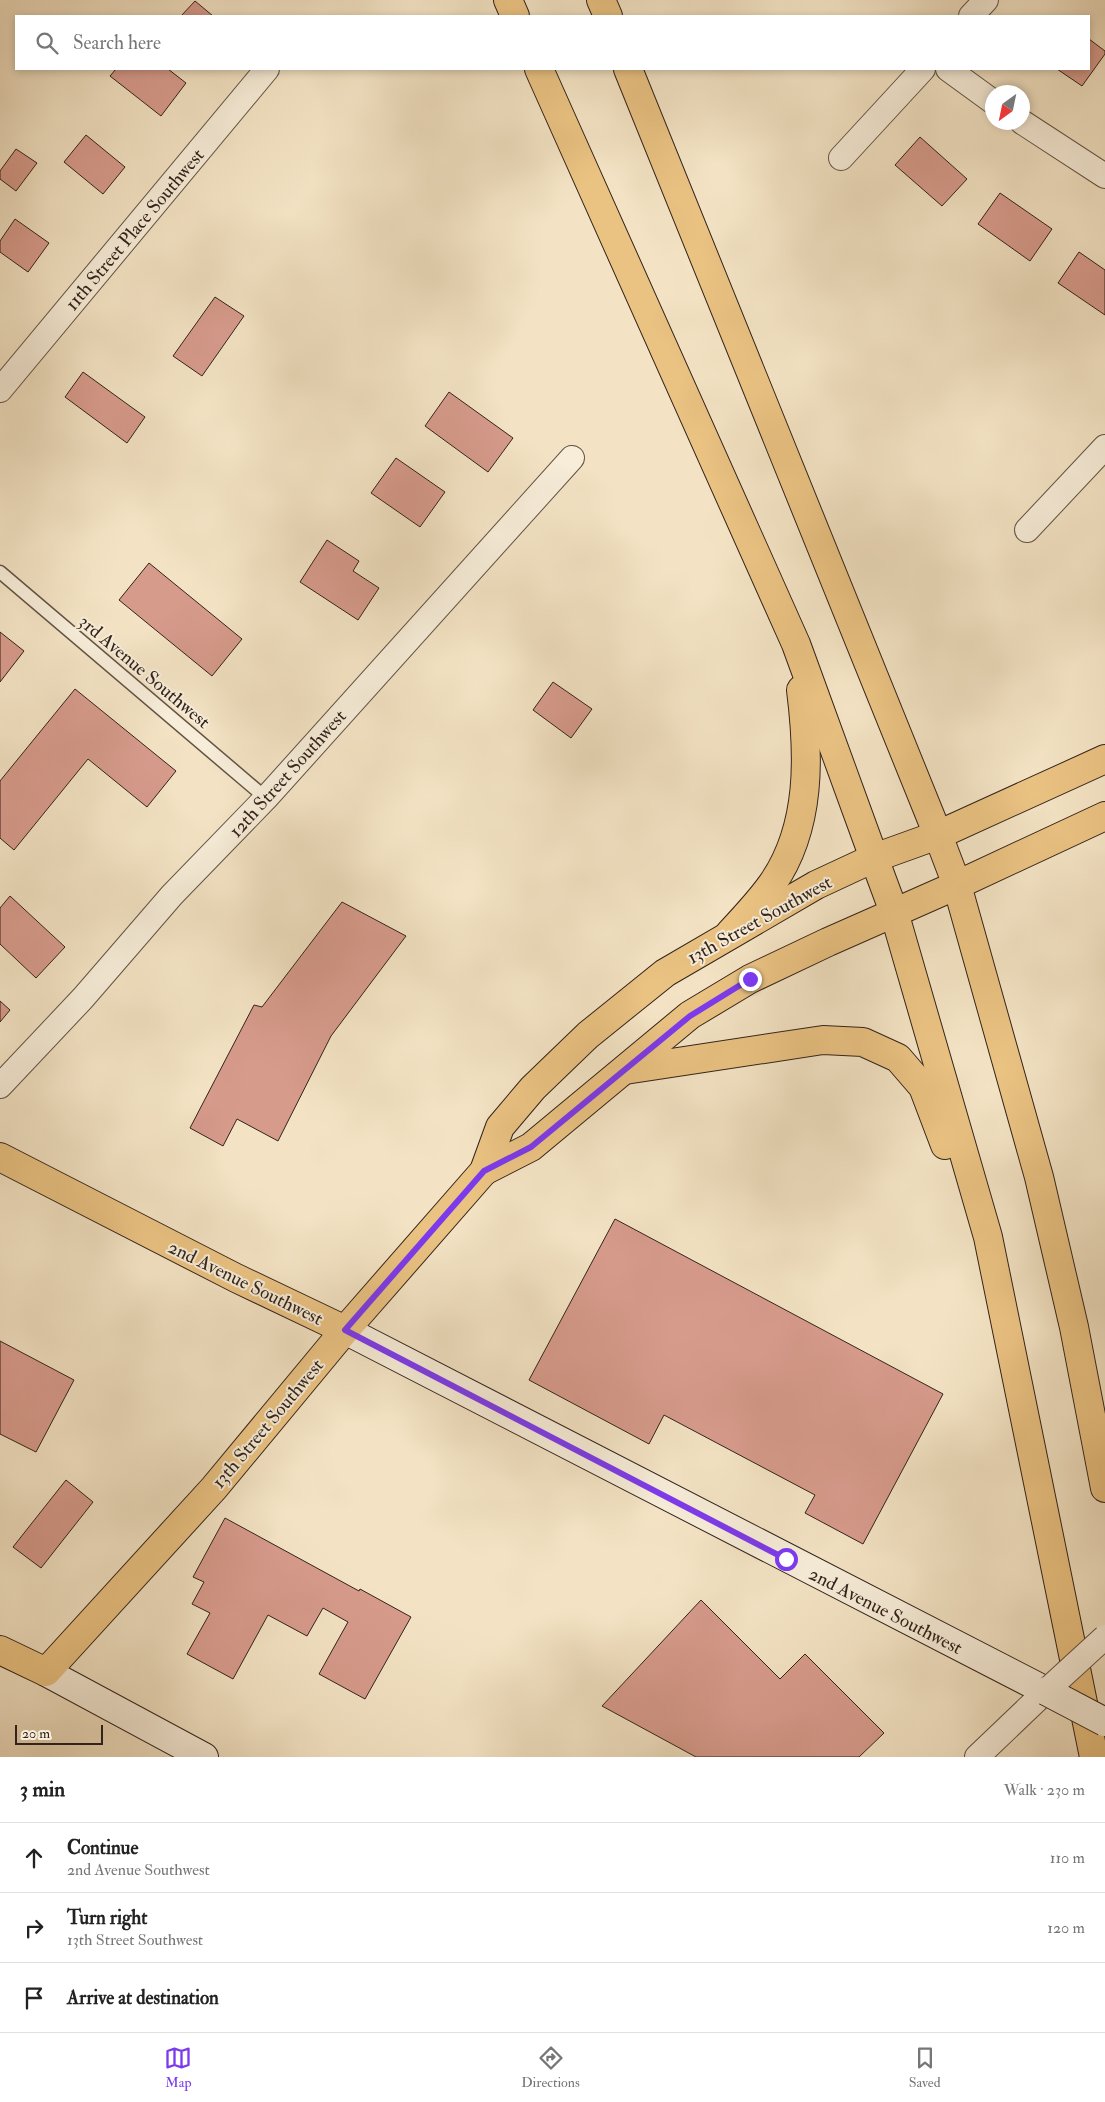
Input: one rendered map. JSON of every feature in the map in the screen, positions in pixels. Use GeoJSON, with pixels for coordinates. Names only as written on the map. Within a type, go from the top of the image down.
{"type":"FeatureCollection","features":[{"type":"Feature","properties":{"kind":"main road"},"geometry":{"type":"LineString","coordinates":[[508,0],[515,15]]}},
{"type":"Feature","properties":{"kind":"main road"},"geometry":{"type":"LineString","coordinates":[[601,0],[608,15]]}},
{"type":"Feature","properties":{"kind":"main road"},"geometry":{"type":"LineString","coordinates":[[539,70],[796,644],[894,912],[988,1237],[1094,1757]]}},
{"type":"Feature","properties":{"kind":"main road"},"geometry":{"type":"LineString","coordinates":[[628,70],[957,885],[1039,1177],[1074,1327],[1103,1477]]}},
{"type":"Feature","properties":{"kind":"main road"},"geometry":{"type":"LineString","coordinates":[[730,933],[773,882],[785,861],[800,819],[806,782],[807,741],[796,644]]}},
{"type":"Feature","properties":{"kind":"main road","name":"13th Street Southwest"},"geometry":{"type":"LineString","coordinates":[[46,1672],[214,1488],[345,1330],[484,1171],[500,1127],[533,1088],[588,1035],[666,973],[730,933],[816,885],[874,858],[938,836],[1105,760]]}},
{"type":"Feature","properties":{"kind":"main road","name":"13th Street Southwest"},"geometry":{"type":"LineString","coordinates":[[484,1171],[531,1147],[690,1016],[750,979],[1105,816]]}},
{"type":"Feature","properties":{"kind":"main road"},"geometry":{"type":"LineString","coordinates":[[625,1070],[822,1040],[863,1042],[898,1058],[923,1087],[939,1131],[988,1237]]}},
{"type":"Feature","properties":{"kind":"main road","name":"2nd Avenue Southwest"},"geometry":{"type":"LineString","coordinates":[[0,1157],[236,1278],[345,1330],[1105,1722]]}},
{"type":"Feature","properties":{"kind":"main road"},"geometry":{"type":"LineString","coordinates":[[1103,1477],[1105,1384]]}},
{"type":"Feature","properties":{"kind":"main road"},"geometry":{"type":"LineString","coordinates":[[0,1650],[46,1672],[204,1757]]}},
{"type":"Feature","properties":{"kind":"street"},"geometry":{"type":"LineString","coordinates":[[972,15],[986,0]]}},
{"type":"Feature","properties":{"kind":"street","name":"11th Street Place Southwest"},"geometry":{"type":"LineString","coordinates":[[0,390],[266,70]]}},
{"type":"Feature","properties":{"kind":"street"},"geometry":{"type":"LineString","coordinates":[[841,158],[922,70]]}},
{"type":"Feature","properties":{"kind":"street"},"geometry":{"type":"LineString","coordinates":[[949,70],[985,96]]}},
{"type":"Feature","properties":{"kind":"street"},"geometry":{"type":"LineString","coordinates":[[1030,127],[1105,176]]}},
{"type":"Feature","properties":{"kind":"street"},"geometry":{"type":"LineString","coordinates":[[1027,530],[1105,447]]}},
{"type":"Feature","properties":{"kind":"street","name":"12th Street Southwest"},"geometry":{"type":"LineString","coordinates":[[0,1086],[82,998],[172,895],[266,798],[572,458]]}},
{"type":"Feature","properties":{"kind":"street"},"geometry":{"type":"LineString","coordinates":[[977,1757],[1105,1637]]}},
{"type":"Feature","properties":{"kind":"lane","name":"3rd Avenue Southwest"},"geometry":{"type":"LineString","coordinates":[[0,572],[266,798]]}},
{"type":"Feature","properties":{"kind":"building"},"geometry":{"type":"Polygon","coordinates":[[[195,1],[212,15],[182,15],[195,1]]]}},
{"type":"Feature","properties":{"kind":"building"},"geometry":{"type":"Polygon","coordinates":[[[1090,40],[1105,51],[1105,54],[1082,86],[1058,70],[1090,70],[1090,40]]]}},
{"type":"Feature","properties":{"kind":"building"},"geometry":{"type":"Polygon","coordinates":[[[115,70],[169,70],[186,83],[161,116],[110,76],[115,70]]]}},
{"type":"Feature","properties":{"kind":"building"},"geometry":{"type":"Polygon","coordinates":[[[86,135],[125,167],[103,194],[64,162],[86,135]]]}},
{"type":"Feature","properties":{"kind":"building"},"geometry":{"type":"Polygon","coordinates":[[[920,137],[967,179],[942,206],[895,165],[920,137]]]}},
{"type":"Feature","properties":{"kind":"building"},"geometry":{"type":"Polygon","coordinates":[[[16,149],[37,163],[16,191],[0,179],[0,171],[16,149]]]}},
{"type":"Feature","properties":{"kind":"building"},"geometry":{"type":"Polygon","coordinates":[[[1000,193],[1052,229],[1030,261],[978,224],[1000,193]]]}},
{"type":"Feature","properties":{"kind":"building"},"geometry":{"type":"Polygon","coordinates":[[[15,219],[49,243],[28,272],[0,252],[0,241],[15,219]]]}},
{"type":"Feature","properties":{"kind":"building"},"geometry":{"type":"Polygon","coordinates":[[[1079,252],[1105,270],[1105,315],[1058,283],[1079,252]]]}},
{"type":"Feature","properties":{"kind":"building"},"geometry":{"type":"Polygon","coordinates":[[[215,297],[244,316],[202,376],[173,356],[215,297]]]}},
{"type":"Feature","properties":{"kind":"building"},"geometry":{"type":"Polygon","coordinates":[[[83,372],[145,417],[127,443],[65,397],[83,372]]]}},
{"type":"Feature","properties":{"kind":"building"},"geometry":{"type":"Polygon","coordinates":[[[449,392],[513,438],[488,472],[425,426],[449,392]]]}},
{"type":"Feature","properties":{"kind":"building"},"geometry":{"type":"Polygon","coordinates":[[[396,458],[445,492],[420,527],[371,493],[396,458]]]}},
{"type":"Feature","properties":{"kind":"building"},"geometry":{"type":"Polygon","coordinates":[[[327,540],[359,561],[353,571],[379,588],[358,620],[300,582],[327,540]]]}},
{"type":"Feature","properties":{"kind":"building"},"geometry":{"type":"Polygon","coordinates":[[[149,563],[242,639],[212,676],[119,600],[149,563]]]}},
{"type":"Feature","properties":{"kind":"building"},"geometry":{"type":"Polygon","coordinates":[[[0,632],[24,651],[0,682],[0,632]]]}},
{"type":"Feature","properties":{"kind":"building"},"geometry":{"type":"Polygon","coordinates":[[[553,682],[592,709],[571,738],[533,710],[553,682]]]}},
{"type":"Feature","properties":{"kind":"building"},"geometry":{"type":"Polygon","coordinates":[[[75,689],[176,771],[147,807],[88,759],[14,850],[0,838],[0,781],[75,689]]]}},
{"type":"Feature","properties":{"kind":"building"},"geometry":{"type":"Polygon","coordinates":[[[10,896],[65,947],[36,978],[0,944],[0,908],[10,896]]]}},
{"type":"Feature","properties":{"kind":"building"},"geometry":{"type":"Polygon","coordinates":[[[342,902],[406,936],[331,1036],[278,1141],[237,1119],[223,1146],[190,1128],[254,1005],[262,1007],[342,902]]]}},
{"type":"Feature","properties":{"kind":"building"},"geometry":{"type":"Polygon","coordinates":[[[0,1001],[10,1010],[0,1022],[0,1001]]]}},
{"type":"Feature","properties":{"kind":"building"},"geometry":{"type":"Polygon","coordinates":[[[615,1219],[943,1394],[863,1544],[805,1513],[815,1495],[664,1415],[649,1444],[529,1380],[615,1219]]]}},
{"type":"Feature","properties":{"kind":"building"},"geometry":{"type":"Polygon","coordinates":[[[0,1341],[74,1380],[36,1452],[0,1434],[0,1341]]]}},
{"type":"Feature","properties":{"kind":"building"},"geometry":{"type":"Polygon","coordinates":[[[66,1480],[93,1502],[41,1568],[13,1547],[66,1480]]]}},
{"type":"Feature","properties":{"kind":"building"},"geometry":{"type":"Polygon","coordinates":[[[225,1518],[411,1617],[365,1699],[319,1674],[348,1622],[323,1608],[307,1636],[268,1615],[233,1679],[187,1654],[210,1613],[192,1604],[204,1582],[193,1577],[225,1518]]]}},
{"type":"Feature","properties":{"kind":"building"},"geometry":{"type":"Polygon","coordinates":[[[701,1600],[780,1679],[805,1654],[884,1733],[859,1757],[696,1757],[602,1706],[701,1600]]]}},
{"type":"Feature","properties":{"kind":"route"},"geometry":{"type":"LineString","coordinates":[[750,979],[690,1016],[531,1147],[484,1171],[345,1330],[786,1559]]}}]}
